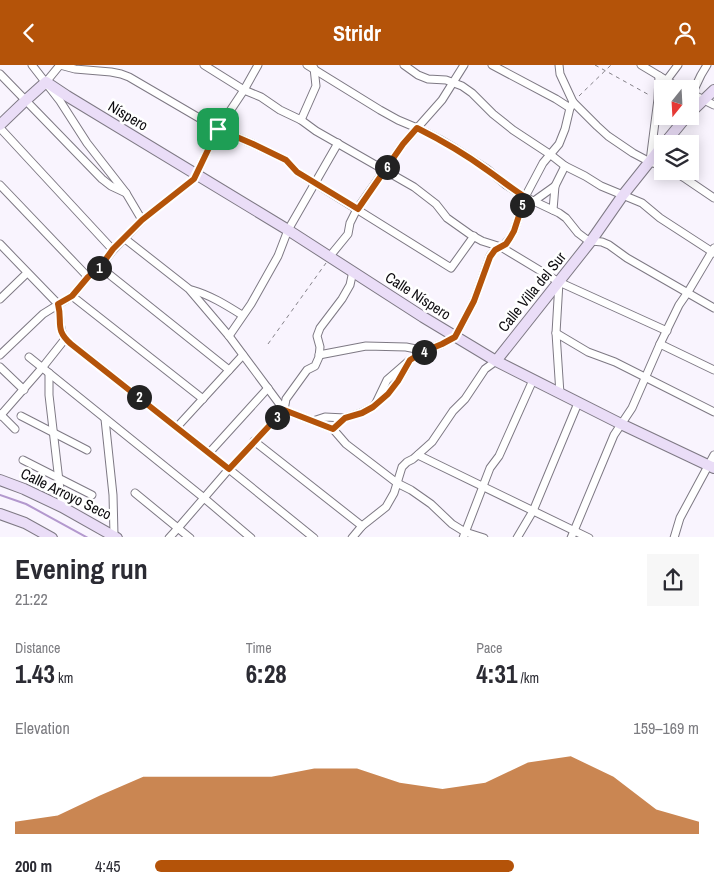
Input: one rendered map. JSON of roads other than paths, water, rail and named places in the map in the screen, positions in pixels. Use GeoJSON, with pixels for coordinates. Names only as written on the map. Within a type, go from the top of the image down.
{"type":"FeatureCollection","features":[{"type":"Feature","properties":{"kind":"street"},"geometry":{"type":"LineString","coordinates":[[32,65],[60,101],[87,143],[126,193],[142,220]]}},
{"type":"Feature","properties":{"kind":"street"},"geometry":{"type":"LineString","coordinates":[[113,249],[0,127],[46,82],[60,65],[75,69],[121,73],[139,82],[218,129],[286,160],[297,172],[451,268],[474,236]]}},
{"type":"Feature","properties":{"kind":"street"},"geometry":{"type":"LineString","coordinates":[[204,65],[414,187],[436,204],[447,218],[482,241],[501,247],[559,282],[667,331]]}},
{"type":"Feature","properties":{"kind":"street"},"geometry":{"type":"LineString","coordinates":[[0,355],[43,314],[72,296],[88,277],[100,267],[113,249],[142,220],[194,179],[218,129],[258,65]]}},
{"type":"Feature","properties":{"kind":"street"},"geometry":{"type":"LineString","coordinates":[[404,65],[418,75],[428,79],[446,80],[462,86],[512,130],[565,166],[601,186],[642,203],[660,218],[713,251],[679,305],[632,408],[620,424],[608,447],[573,534]]}},
{"type":"Feature","properties":{"kind":"street"},"geometry":{"type":"LineString","coordinates":[[330,256],[348,234],[350,223],[358,209],[403,144],[442,100],[464,65]]}},
{"type":"Feature","properties":{"kind":"street"},"geometry":{"type":"LineString","coordinates":[[492,65],[571,105],[608,136],[633,153],[654,163]]}},
{"type":"Feature","properties":{"kind":"street"},"geometry":{"type":"LineString","coordinates":[[314,421],[325,417],[345,418],[362,413],[373,407],[387,380],[410,360],[455,337],[474,301],[490,257],[495,250],[510,238],[525,197],[543,163],[551,155],[562,137],[571,105],[560,74],[559,65]]}},
{"type":"Feature","properties":{"kind":"street"},"geometry":{"type":"LineString","coordinates":[[641,65],[665,80]]}},
{"type":"Feature","properties":{"kind":"street"},"geometry":{"type":"LineString","coordinates":[[667,80],[678,65]]}},
{"type":"Feature","properties":{"kind":"street"},"geometry":{"type":"LineString","coordinates":[[698,80],[708,65]]}},
{"type":"Feature","properties":{"kind":"street"},"geometry":{"type":"LineString","coordinates":[[301,120],[316,86],[311,66]]}},
{"type":"Feature","properties":{"kind":"street"},"geometry":{"type":"LineString","coordinates":[[311,66],[386,113],[456,149],[525,197],[566,218],[578,233],[586,239],[609,245],[714,308]]}},
{"type":"Feature","properties":{"kind":"street"},"geometry":{"type":"LineString","coordinates":[[0,73],[102,179],[111,186],[126,193]]}},
{"type":"Feature","properties":{"kind":"street"},"geometry":{"type":"LineString","coordinates":[[650,161],[659,76]]}},
{"type":"Feature","properties":{"kind":"street","name":"Níspero"},"geometry":{"type":"LineString","coordinates":[[46,82],[196,174]]}},
{"type":"Feature","properties":{"kind":"street"},"geometry":{"type":"LineString","coordinates":[[709,103],[714,90]]}},
{"type":"Feature","properties":{"kind":"street","name":"Calle Villa del Sur"},"geometry":{"type":"LineString","coordinates":[[671,135],[680,125]]}},
{"type":"Feature","properties":{"kind":"street"},"geometry":{"type":"LineString","coordinates":[[229,336],[251,304],[278,256],[288,230],[338,143]]}},
{"type":"Feature","properties":{"kind":"street","name":"Calle Villa del Sur"},"geometry":{"type":"LineString","coordinates":[[496,361],[591,241],[623,195],[654,156]]}},
{"type":"Feature","properties":{"kind":"street"},"geometry":{"type":"LineString","coordinates":[[553,210],[556,186],[565,166]]}},
{"type":"Feature","properties":{"kind":"street","name":"Calle Níspero"},"geometry":{"type":"LineString","coordinates":[[196,174],[496,361],[620,424],[711,467]]}},
{"type":"Feature","properties":{"kind":"street"},"geometry":{"type":"LineString","coordinates":[[687,180],[714,198]]}},
{"type":"Feature","properties":{"kind":"street"},"geometry":{"type":"LineString","coordinates":[[0,185],[88,277]]}},
{"type":"Feature","properties":{"kind":"street"},"geometry":{"type":"LineString","coordinates":[[534,201],[556,186]]}},
{"type":"Feature","properties":{"kind":"street"},"geometry":{"type":"LineString","coordinates":[[124,238],[190,289],[229,336],[284,410],[333,429],[346,443],[397,483],[431,504],[464,535],[484,537]]}},
{"type":"Feature","properties":{"kind":"street"},"geometry":{"type":"LineString","coordinates":[[0,244],[58,304],[61,333],[65,339],[314,537]]}},
{"type":"Feature","properties":{"kind":"street"},"geometry":{"type":"LineString","coordinates":[[100,267],[229,370]]}},
{"type":"Feature","properties":{"kind":"street"},"geometry":{"type":"LineString","coordinates":[[169,537],[284,410],[286,399],[307,370],[315,366],[319,355],[320,347],[317,336],[320,328],[342,299],[350,285],[353,271]]}},
{"type":"Feature","properties":{"kind":"street"},"geometry":{"type":"LineString","coordinates":[[0,299],[27,273]]}},
{"type":"Feature","properties":{"kind":"street"},"geometry":{"type":"LineString","coordinates":[[559,282],[556,333],[560,394]]}},
{"type":"Feature","properties":{"kind":"street"},"geometry":{"type":"LineString","coordinates":[[190,289],[211,297],[242,315]]}},
{"type":"Feature","properties":{"kind":"street"},"geometry":{"type":"LineString","coordinates":[[72,296],[203,399]]}},
{"type":"Feature","properties":{"kind":"street"},"geometry":{"type":"LineString","coordinates":[[556,333],[588,352],[615,362],[714,412]]}},
{"type":"Feature","properties":{"kind":"street"},"geometry":{"type":"LineString","coordinates":[[15,429],[0,415],[65,339]]}},
{"type":"Feature","properties":{"kind":"street"},"geometry":{"type":"LineString","coordinates":[[660,344],[714,370]]}},
{"type":"Feature","properties":{"kind":"street"},"geometry":{"type":"LineString","coordinates":[[319,355],[366,346],[406,347],[426,351]]}},
{"type":"Feature","properties":{"kind":"street"},"geometry":{"type":"LineString","coordinates":[[177,427],[242,355]]}},
{"type":"Feature","properties":{"kind":"street"},"geometry":{"type":"LineString","coordinates":[[29,357],[251,537]]}},
{"type":"Feature","properties":{"kind":"street"},"geometry":{"type":"LineString","coordinates":[[352,537],[362,526],[386,507],[394,493],[402,467],[432,442],[453,411],[465,399],[486,369],[496,361]]}},
{"type":"Feature","properties":{"kind":"street"},"geometry":{"type":"LineString","coordinates":[[0,367],[24,389]]}},
{"type":"Feature","properties":{"kind":"street"},"geometry":{"type":"LineString","coordinates":[[49,373],[49,395],[62,507]]}},
{"type":"Feature","properties":{"kind":"street"},"geometry":{"type":"LineString","coordinates":[[464,535],[482,486],[490,468],[499,456],[532,380]]}},
{"type":"Feature","properties":{"kind":"street"},"geometry":{"type":"LineString","coordinates":[[210,453],[268,389]]}},
{"type":"Feature","properties":{"kind":"street"},"geometry":{"type":"LineString","coordinates":[[516,537],[533,511],[578,403]]}},
{"type":"Feature","properties":{"kind":"street"},"geometry":{"type":"LineString","coordinates":[[21,416],[54,431],[87,450]]}},
{"type":"Feature","properties":{"kind":"street"},"geometry":{"type":"LineString","coordinates":[[333,429],[345,418]]}},
{"type":"Feature","properties":{"kind":"street"},"geometry":{"type":"LineString","coordinates":[[105,419],[116,536]]}},
{"type":"Feature","properties":{"kind":"street"},"geometry":{"type":"LineString","coordinates":[[254,441],[362,526]]}},
{"type":"Feature","properties":{"kind":"street"},"geometry":{"type":"LineString","coordinates":[[418,455],[533,511],[573,534],[588,537]]}},
{"type":"Feature","properties":{"kind":"street"},"geometry":{"type":"LineString","coordinates":[[674,537],[680,518],[711,467],[714,455]]}},
{"type":"Feature","properties":{"kind":"street"},"geometry":{"type":"LineString","coordinates":[[22,460],[92,495]]}},
{"type":"Feature","properties":{"kind":"street"},"geometry":{"type":"LineString","coordinates":[[0,473],[4,481]]}},
{"type":"Feature","properties":{"kind":"street","name":"Calle Arroyo Seco"},"geometry":{"type":"LineString","coordinates":[[4,481],[62,507],[116,536]]}},
{"type":"Feature","properties":{"kind":"street"},"geometry":{"type":"LineString","coordinates":[[135,493],[190,537]]}},
{"type":"Feature","properties":{"kind":"street"},"geometry":{"type":"LineString","coordinates":[[0,514],[25,523],[52,537]]}},
{"type":"Feature","properties":{"kind":"waterway"},"geometry":{"type":"LineString","coordinates":[[0,495],[26,504],[86,537]]}}]}
